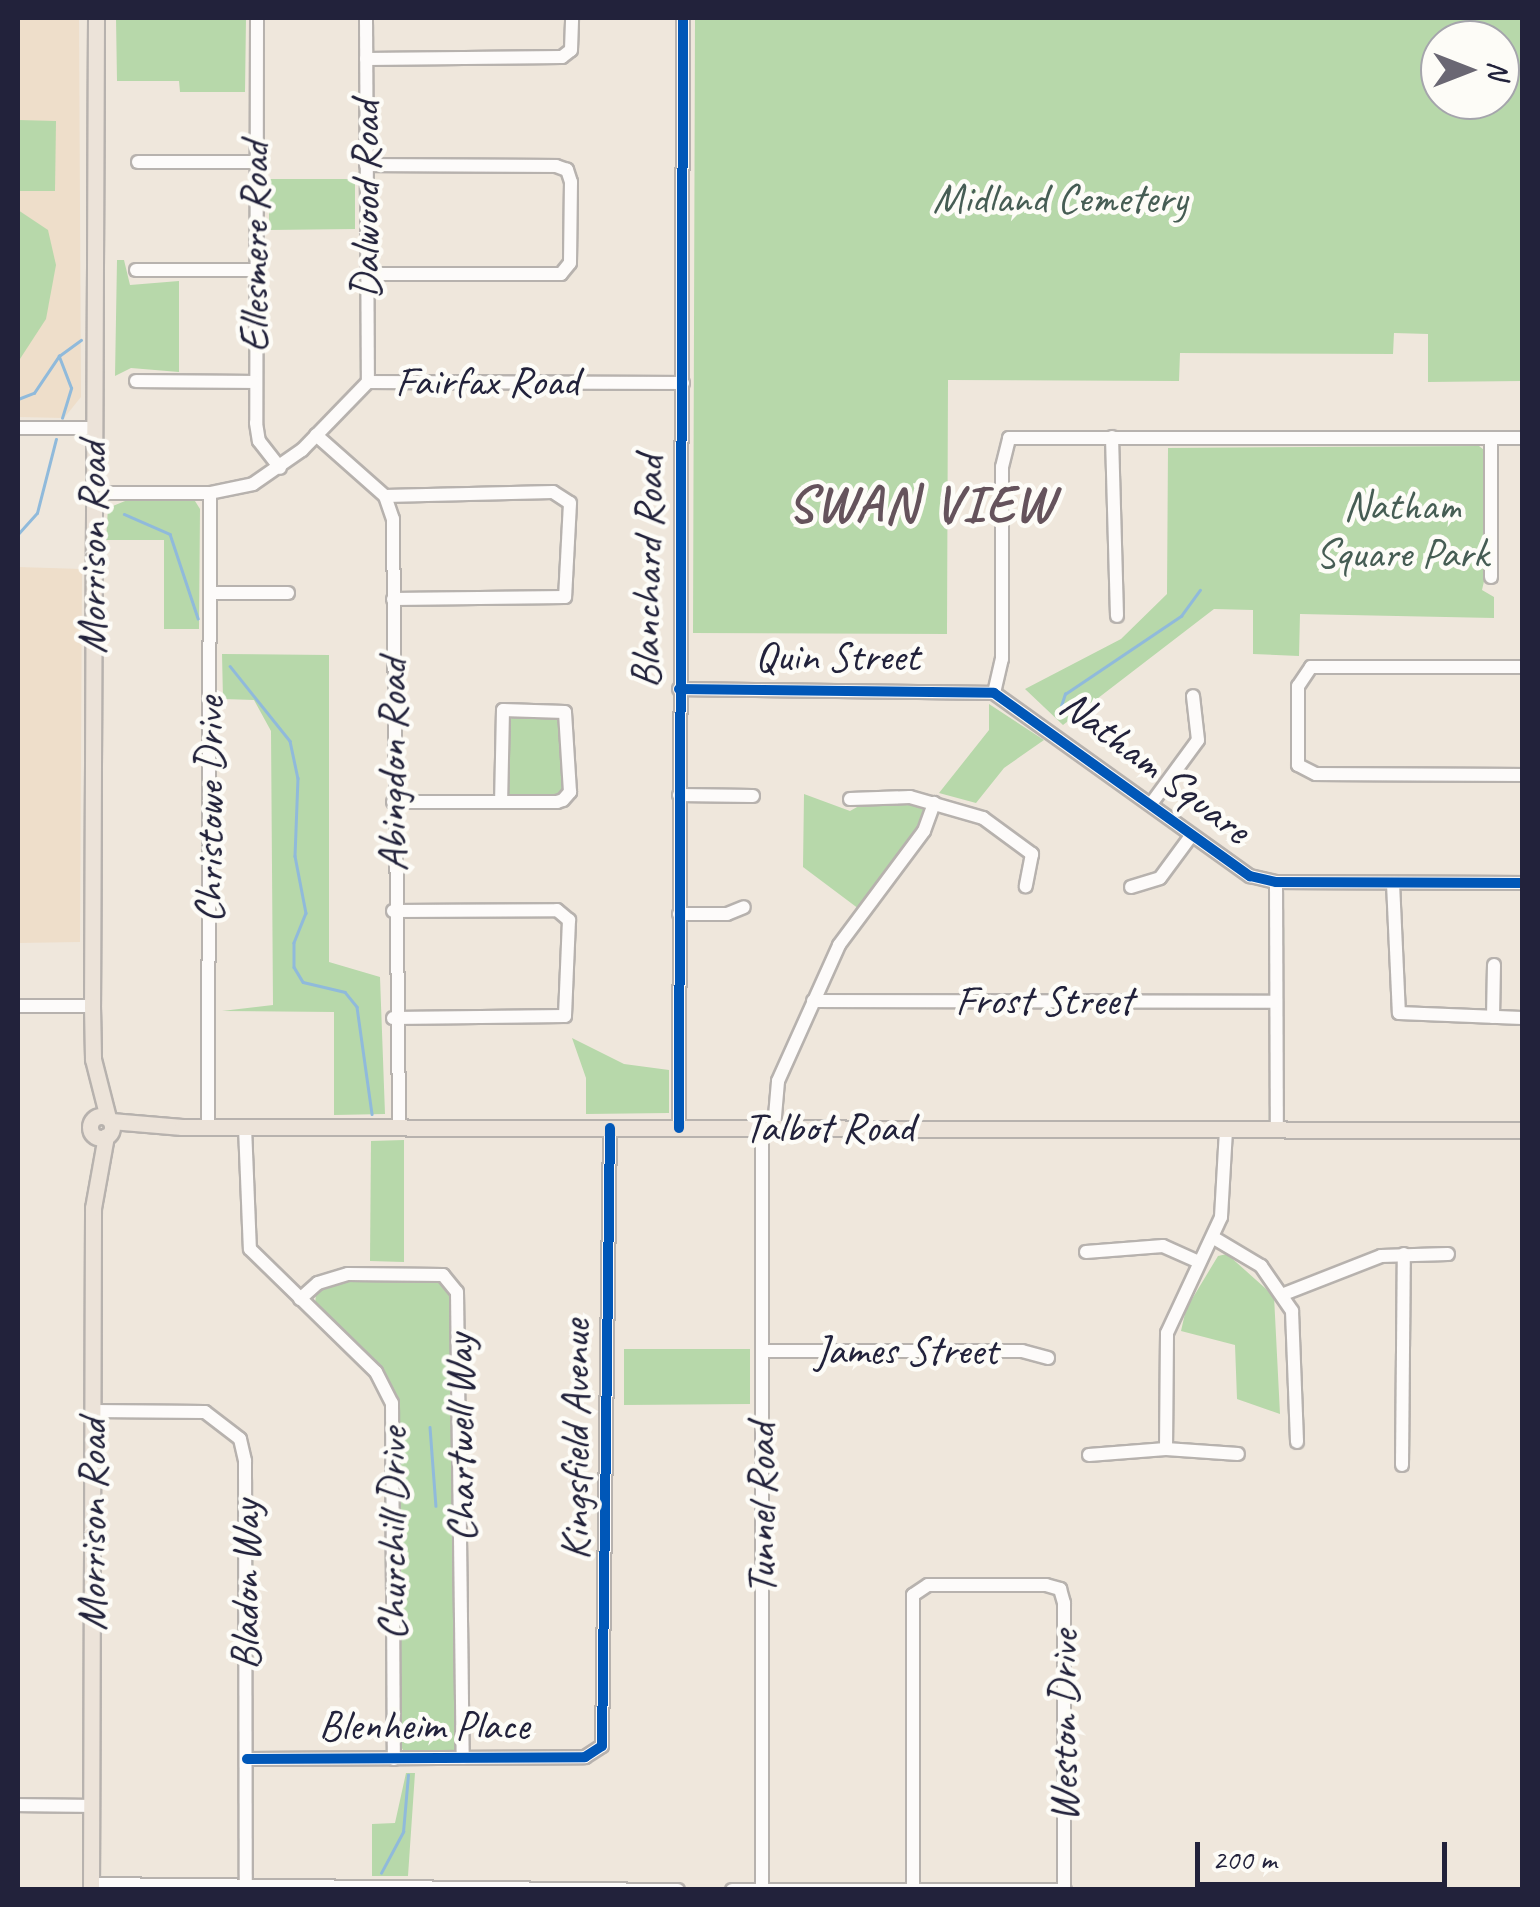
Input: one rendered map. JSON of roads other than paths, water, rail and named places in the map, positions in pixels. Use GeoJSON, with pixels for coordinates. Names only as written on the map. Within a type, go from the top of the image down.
{"type":"FeatureCollection","features":[{"type":"Feature","properties":{"kind":"main road","name":"Morrison Road"},"geometry":{"type":"LineString","coordinates":[[91,1887],[93,1208],[103,1127],[92,1006],[96,18]]}},
{"type":"Feature","properties":{"kind":"main road","name":"Talbot Road"},"geometry":{"type":"LineString","coordinates":[[103,1127],[1522,1130]]}},
{"type":"Feature","properties":{"kind":"street","name":"Ellesmere Road"},"geometry":{"type":"LineString","coordinates":[[258,18],[254,382],[259,441],[280,468]]}},
{"type":"Feature","properties":{"kind":"street","name":"Dalwood Road"},"geometry":{"type":"LineString","coordinates":[[366,18],[368,382]]}},
{"type":"Feature","properties":{"kind":"street"},"geometry":{"type":"LineString","coordinates":[[366,58],[562,57],[571,50],[572,18]]}},
{"type":"Feature","properties":{"kind":"street","name":"Blanchard Road"},"geometry":{"type":"LineString","coordinates":[[679,1128],[682,18]]}},
{"type":"Feature","properties":{"kind":"street"},"geometry":{"type":"LineString","coordinates":[[138,162],[255,162]]}},
{"type":"Feature","properties":{"kind":"street"},"geometry":{"type":"LineString","coordinates":[[366,165],[556,166],[566,170],[571,182],[570,263],[560,274],[366,274]]}},
{"type":"Feature","properties":{"kind":"street"},"geometry":{"type":"LineString","coordinates":[[136,270],[255,270]]}},
{"type":"Feature","properties":{"kind":"street"},"geometry":{"type":"LineString","coordinates":[[136,381],[254,382]]}},
{"type":"Feature","properties":{"kind":"street","name":"Fairfax Road"},"geometry":{"type":"LineString","coordinates":[[93,493],[210,493],[253,484],[280,468],[368,382],[683,383]]}},
{"type":"Feature","properties":{"kind":"street"},"geometry":{"type":"LineString","coordinates":[[18,428],[93,428]]}},
{"type":"Feature","properties":{"kind":"street"},"geometry":{"type":"LineString","coordinates":[[316,435],[385,496],[553,492],[570,503],[565,597],[393,600]]}},
{"type":"Feature","properties":{"kind":"street","name":"Natham Square"},"geometry":{"type":"LineString","coordinates":[[1522,438],[1014,436],[1003,443],[1002,659],[994,693],[1152,804],[1239,871],[1276,882],[1522,883]]}},
{"type":"Feature","properties":{"kind":"street"},"geometry":{"type":"LineString","coordinates":[[1112,436],[1117,616]]}},
{"type":"Feature","properties":{"kind":"street"},"geometry":{"type":"LineString","coordinates":[[1491,438],[1491,577]]}},
{"type":"Feature","properties":{"kind":"street","name":"Christowe Drive"},"geometry":{"type":"LineString","coordinates":[[208,1127],[210,493]]}},
{"type":"Feature","properties":{"kind":"street","name":"Abingdon Road"},"geometry":{"type":"LineString","coordinates":[[385,496],[393,519],[393,1018],[399,1128]]}},
{"type":"Feature","properties":{"kind":"street"},"geometry":{"type":"LineString","coordinates":[[211,593],[288,593]]}},
{"type":"Feature","properties":{"kind":"street"},"geometry":{"type":"LineString","coordinates":[[1522,667],[1311,667],[1298,686],[1298,765],[1316,774],[1522,775]]}},
{"type":"Feature","properties":{"kind":"street","name":"Quin Street"},"geometry":{"type":"LineString","coordinates":[[679,689],[994,693]]}},
{"type":"Feature","properties":{"kind":"street"},"geometry":{"type":"LineString","coordinates":[[1152,804],[1198,740],[1193,696]]}},
{"type":"Feature","properties":{"kind":"street"},"geometry":{"type":"LineString","coordinates":[[393,802],[501,802],[568,796],[565,712],[503,710],[501,802]]}},
{"type":"Feature","properties":{"kind":"street"},"geometry":{"type":"LineString","coordinates":[[678,796],[753,796]]}},
{"type":"Feature","properties":{"kind":"street"},"geometry":{"type":"LineString","coordinates":[[850,799],[910,797],[983,818],[1028,848],[1033,861],[1026,886]]}},
{"type":"Feature","properties":{"kind":"street","name":"Tunnel Road"},"geometry":{"type":"LineString","coordinates":[[762,1889],[762,1351],[768,1128],[778,1080],[839,945],[924,832],[934,803]]}},
{"type":"Feature","properties":{"kind":"street"},"geometry":{"type":"LineString","coordinates":[[1131,888],[1160,878],[1191,836]]}},
{"type":"Feature","properties":{"kind":"street"},"geometry":{"type":"LineString","coordinates":[[1276,882],[1276,1130]]}},
{"type":"Feature","properties":{"kind":"street"},"geometry":{"type":"LineString","coordinates":[[1393,882],[1399,1013],[1522,1018]]}},
{"type":"Feature","properties":{"kind":"street"},"geometry":{"type":"LineString","coordinates":[[679,914],[727,914],[744,907]]}},
{"type":"Feature","properties":{"kind":"street"},"geometry":{"type":"LineString","coordinates":[[393,910],[566,912],[569,973],[569,1008],[558,1019],[393,1018]]}},
{"type":"Feature","properties":{"kind":"street"},"geometry":{"type":"LineString","coordinates":[[1493,1017],[1494,965]]}},
{"type":"Feature","properties":{"kind":"street","name":"Frost Street"},"geometry":{"type":"LineString","coordinates":[[813,1001],[1275,1002]]}},
{"type":"Feature","properties":{"kind":"street"},"geometry":{"type":"LineString","coordinates":[[18,1006],[92,1006]]}},
{"type":"Feature","properties":{"kind":"street","name":"Churchill Drive"},"geometry":{"type":"LineString","coordinates":[[245,1128],[248,1242],[263,1268],[376,1372],[392,1403],[394,1758]]}},
{"type":"Feature","properties":{"kind":"street","name":"Kingsfield Avenue"},"geometry":{"type":"LineString","coordinates":[[600,1750],[606,1724],[610,1128]]}},
{"type":"Feature","properties":{"kind":"street"},"geometry":{"type":"LineString","coordinates":[[1166,1449],[1167,1333],[1214,1238],[1226,1186],[1226,1129]]}},
{"type":"Feature","properties":{"kind":"street"},"geometry":{"type":"LineString","coordinates":[[1214,1238],[1262,1266],[1284,1294],[1295,1332],[1298,1442]]}},
{"type":"Feature","properties":{"kind":"street"},"geometry":{"type":"LineString","coordinates":[[1086,1252],[1163,1246],[1199,1262]]}},
{"type":"Feature","properties":{"kind":"street"},"geometry":{"type":"LineString","coordinates":[[1402,1465],[1404,1254]]}},
{"type":"Feature","properties":{"kind":"street"},"geometry":{"type":"LineString","coordinates":[[1284,1294],[1380,1256],[1448,1254]]}},
{"type":"Feature","properties":{"kind":"street","name":"Chartwell Way"},"geometry":{"type":"LineString","coordinates":[[300,1299],[318,1282],[348,1274],[442,1275],[457,1292],[462,1758]]}},
{"type":"Feature","properties":{"kind":"street","name":"James Street"},"geometry":{"type":"LineString","coordinates":[[762,1351],[1022,1350],[1048,1358]]}},
{"type":"Feature","properties":{"kind":"street","name":"Bladon Way"},"geometry":{"type":"LineString","coordinates":[[94,1411],[205,1412],[240,1438],[246,1461],[246,1888]]}},
{"type":"Feature","properties":{"kind":"street"},"geometry":{"type":"LineString","coordinates":[[1089,1455],[1166,1449],[1238,1454]]}},
{"type":"Feature","properties":{"kind":"street","name":"Weston Drive"},"geometry":{"type":"LineString","coordinates":[[912,1889],[913,1594],[928,1585],[1046,1585],[1060,1589],[1064,1603],[1064,1890]]}},
{"type":"Feature","properties":{"kind":"street","name":"Blenheim Place"},"geometry":{"type":"LineString","coordinates":[[247,1759],[585,1758],[600,1750]]}},
{"type":"Feature","properties":{"kind":"street"},"geometry":{"type":"LineString","coordinates":[[18,1805],[92,1806]]}},
{"type":"Feature","properties":{"kind":"street"},"geometry":{"type":"LineString","coordinates":[[91,1887],[678,1890]]}},
{"type":"Feature","properties":{"kind":"street"},"geometry":{"type":"LineString","coordinates":[[732,1890],[1064,1890]]}},
{"type":"Feature","properties":{"kind":"waterway"},"geometry":{"type":"LineString","coordinates":[[62,418],[71,388],[59,356],[81,340]]}},
{"type":"Feature","properties":{"kind":"waterway"},"geometry":{"type":"LineString","coordinates":[[18,399],[34,393],[59,356]]}},
{"type":"Feature","properties":{"kind":"waterway"},"geometry":{"type":"LineString","coordinates":[[18,534],[37,513],[56,439]]}},
{"type":"Feature","properties":{"kind":"waterway"},"geometry":{"type":"LineString","coordinates":[[124,514],[170,534],[198,618]]}},
{"type":"Feature","properties":{"kind":"waterway"},"geometry":{"type":"LineString","coordinates":[[1061,706],[1065,694],[1181,616],[1200,590]]}},
{"type":"Feature","properties":{"kind":"waterway"},"geometry":{"type":"LineString","coordinates":[[230,666],[290,741],[298,778],[295,856],[306,913],[294,943],[294,967],[303,982],[345,992],[357,1007],[372,1114]]}},
{"type":"Feature","properties":{"kind":"waterway"},"geometry":{"type":"LineString","coordinates":[[430,1427],[436,1506]]}},
{"type":"Feature","properties":{"kind":"waterway"},"geometry":{"type":"LineString","coordinates":[[381,1873],[403,1832],[408,1775]]}},
{"type":"Feature","properties":{"kind":"district","name":"SWAN VIEW"},"geometry":{"type":"Point","coordinates":[921,505]}},
{"type":"Feature","properties":{"kind":"park label","name":"Midland Cemetery"},"geometry":{"type":"Point","coordinates":[1060,199]}},
{"type":"Feature","properties":{"kind":"park label","name":"Natham Square Park"},"geometry":{"type":"Point","coordinates":[1402,530]}}]}
